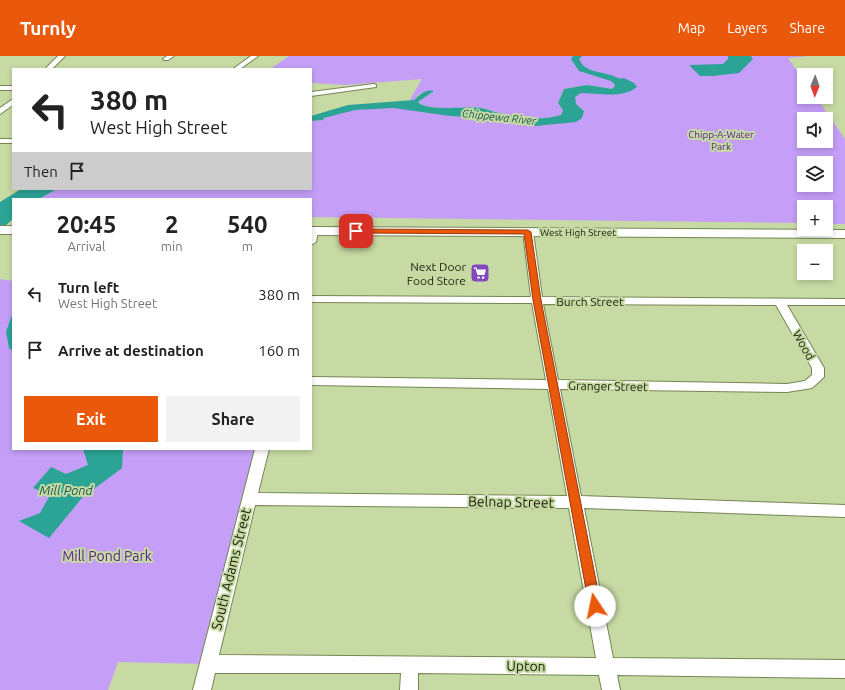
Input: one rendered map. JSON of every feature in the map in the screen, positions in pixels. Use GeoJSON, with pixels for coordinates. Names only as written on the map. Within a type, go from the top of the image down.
{"type":"FeatureCollection","features":[{"type":"Feature","properties":{"kind":"main road"},"geometry":{"type":"LineString","coordinates":[[0,230],[12,230]]}},
{"type":"Feature","properties":{"kind":"main road","name":"West High Street"},"geometry":{"type":"LineString","coordinates":[[312,234],[528,232],[845,234]]}},
{"type":"Feature","properties":{"kind":"street"},"geometry":{"type":"LineString","coordinates":[[49,68],[62,56]]}},
{"type":"Feature","properties":{"kind":"street"},"geometry":{"type":"LineString","coordinates":[[237,68],[255,56]]}},
{"type":"Feature","properties":{"kind":"street"},"geometry":{"type":"LineString","coordinates":[[312,94],[374,86]]}},
{"type":"Feature","properties":{"kind":"street"},"geometry":{"type":"LineString","coordinates":[[0,88],[12,88]]}},
{"type":"Feature","properties":{"kind":"street"},"geometry":{"type":"LineString","coordinates":[[0,112],[11,103]]}},
{"type":"Feature","properties":{"kind":"street"},"geometry":{"type":"LineString","coordinates":[[0,141],[12,140]]}},
{"type":"Feature","properties":{"kind":"street"},"geometry":{"type":"LineString","coordinates":[[528,232],[537,300],[611,690]]}},
{"type":"Feature","properties":{"kind":"street","name":"Burch Street"},"geometry":{"type":"LineString","coordinates":[[312,299],[845,302]]}},
{"type":"Feature","properties":{"kind":"street","name":"Wood"},"geometry":{"type":"LineString","coordinates":[[780,302],[818,368],[818,377],[808,385]]}},
{"type":"Feature","properties":{"kind":"street","name":"Granger Street"},"geometry":{"type":"LineString","coordinates":[[312,381],[779,388],[808,385]]}},
{"type":"Feature","properties":{"kind":"street","name":"South Adams Street"},"geometry":{"type":"LineString","coordinates":[[202,690],[262,450]]}},
{"type":"Feature","properties":{"kind":"street","name":"Belnap Street"},"geometry":{"type":"LineString","coordinates":[[249,499],[575,502],[845,511]]}},
{"type":"Feature","properties":{"kind":"street","name":"Upton"},"geometry":{"type":"LineString","coordinates":[[208,664],[410,664],[845,669]]}},
{"type":"Feature","properties":{"kind":"street"},"geometry":{"type":"LineString","coordinates":[[409,690],[410,664]]}},
{"type":"Feature","properties":{"kind":"green space","name":"Chipp-A-Water Park"},"geometry":{"type":"Polygon","coordinates":[[[289,56],[809,56],[788,58],[797,71],[797,104],[821,104],[826,112],[797,112],[797,148],[833,148],[833,122],[845,139],[845,224],[833,224],[833,200],[797,200],[797,223],[312,217],[312,198],[41,198],[55,190],[312,190],[312,121],[323,120],[324,118],[328,117],[329,111],[362,105],[399,104],[416,110],[489,115],[538,123],[548,122],[567,115],[566,106],[562,99],[573,92],[581,90],[621,89],[623,85],[615,79],[611,80],[615,85],[613,89],[587,85],[564,89],[558,103],[563,110],[561,115],[546,118],[530,118],[498,113],[482,108],[430,107],[418,102],[434,91],[419,94],[414,100],[409,101],[422,79],[345,85],[312,83],[312,68],[271,68],[289,56]]]}},
{"type":"Feature","properties":{"kind":"green space","name":"Mill Pond Park"},"geometry":{"type":"Polygon","coordinates":[[[0,279],[12,281],[12,450],[262,450],[208,664],[118,662],[108,690],[0,690],[0,279]]]}},
{"type":"Feature","properties":{"kind":"water"},"geometry":{"type":"Polygon","coordinates":[[[728,56],[751,56],[753,59],[739,73],[713,76],[700,76],[689,65],[723,64],[728,59],[728,56]]]}},
{"type":"Feature","properties":{"kind":"water"},"geometry":{"type":"Polygon","coordinates":[[[624,78],[634,83],[637,87],[631,91],[617,94],[581,93],[575,97],[576,104],[584,111],[582,118],[576,122],[535,126],[501,122],[490,118],[450,116],[393,108],[355,110],[324,118],[323,120],[312,121],[312,116],[348,105],[414,100],[428,91],[434,91],[418,102],[420,104],[441,108],[481,108],[514,116],[546,118],[561,115],[563,110],[558,103],[564,89],[587,85],[613,89],[615,85],[611,80],[624,78]]]}},
{"type":"Feature","properties":{"kind":"water"},"geometry":{"type":"Polygon","coordinates":[[[19,190],[55,190],[41,198],[12,198],[12,220],[0,230],[0,202],[19,190]]]}},
{"type":"Feature","properties":{"kind":"water"},"geometry":{"type":"Polygon","coordinates":[[[12,315],[12,350],[9,348],[6,332],[12,315]]]}},
{"type":"Feature","properties":{"kind":"water","name":"Mill Pond"},"geometry":{"type":"Polygon","coordinates":[[[83,450],[123,450],[122,468],[82,498],[49,538],[19,521],[40,513],[50,495],[33,488],[51,467],[66,474],[88,465],[83,450]]]}},
{"type":"Feature","properties":{"kind":"waterway","name":"Chippewa River"},"geometry":{"type":"LineString","coordinates":[[578,56],[575,59],[582,69],[614,79],[623,85],[621,89],[614,90]]}},
{"type":"Feature","properties":{"kind":"place","name":"Next Door Food Store"},"geometry":{"type":"Point","coordinates":[480,273]}},
{"type":"Feature","properties":{"kind":"route"},"geometry":{"type":"LineString","coordinates":[[356,231],[528,232],[537,300],[595,606]]}}]}
